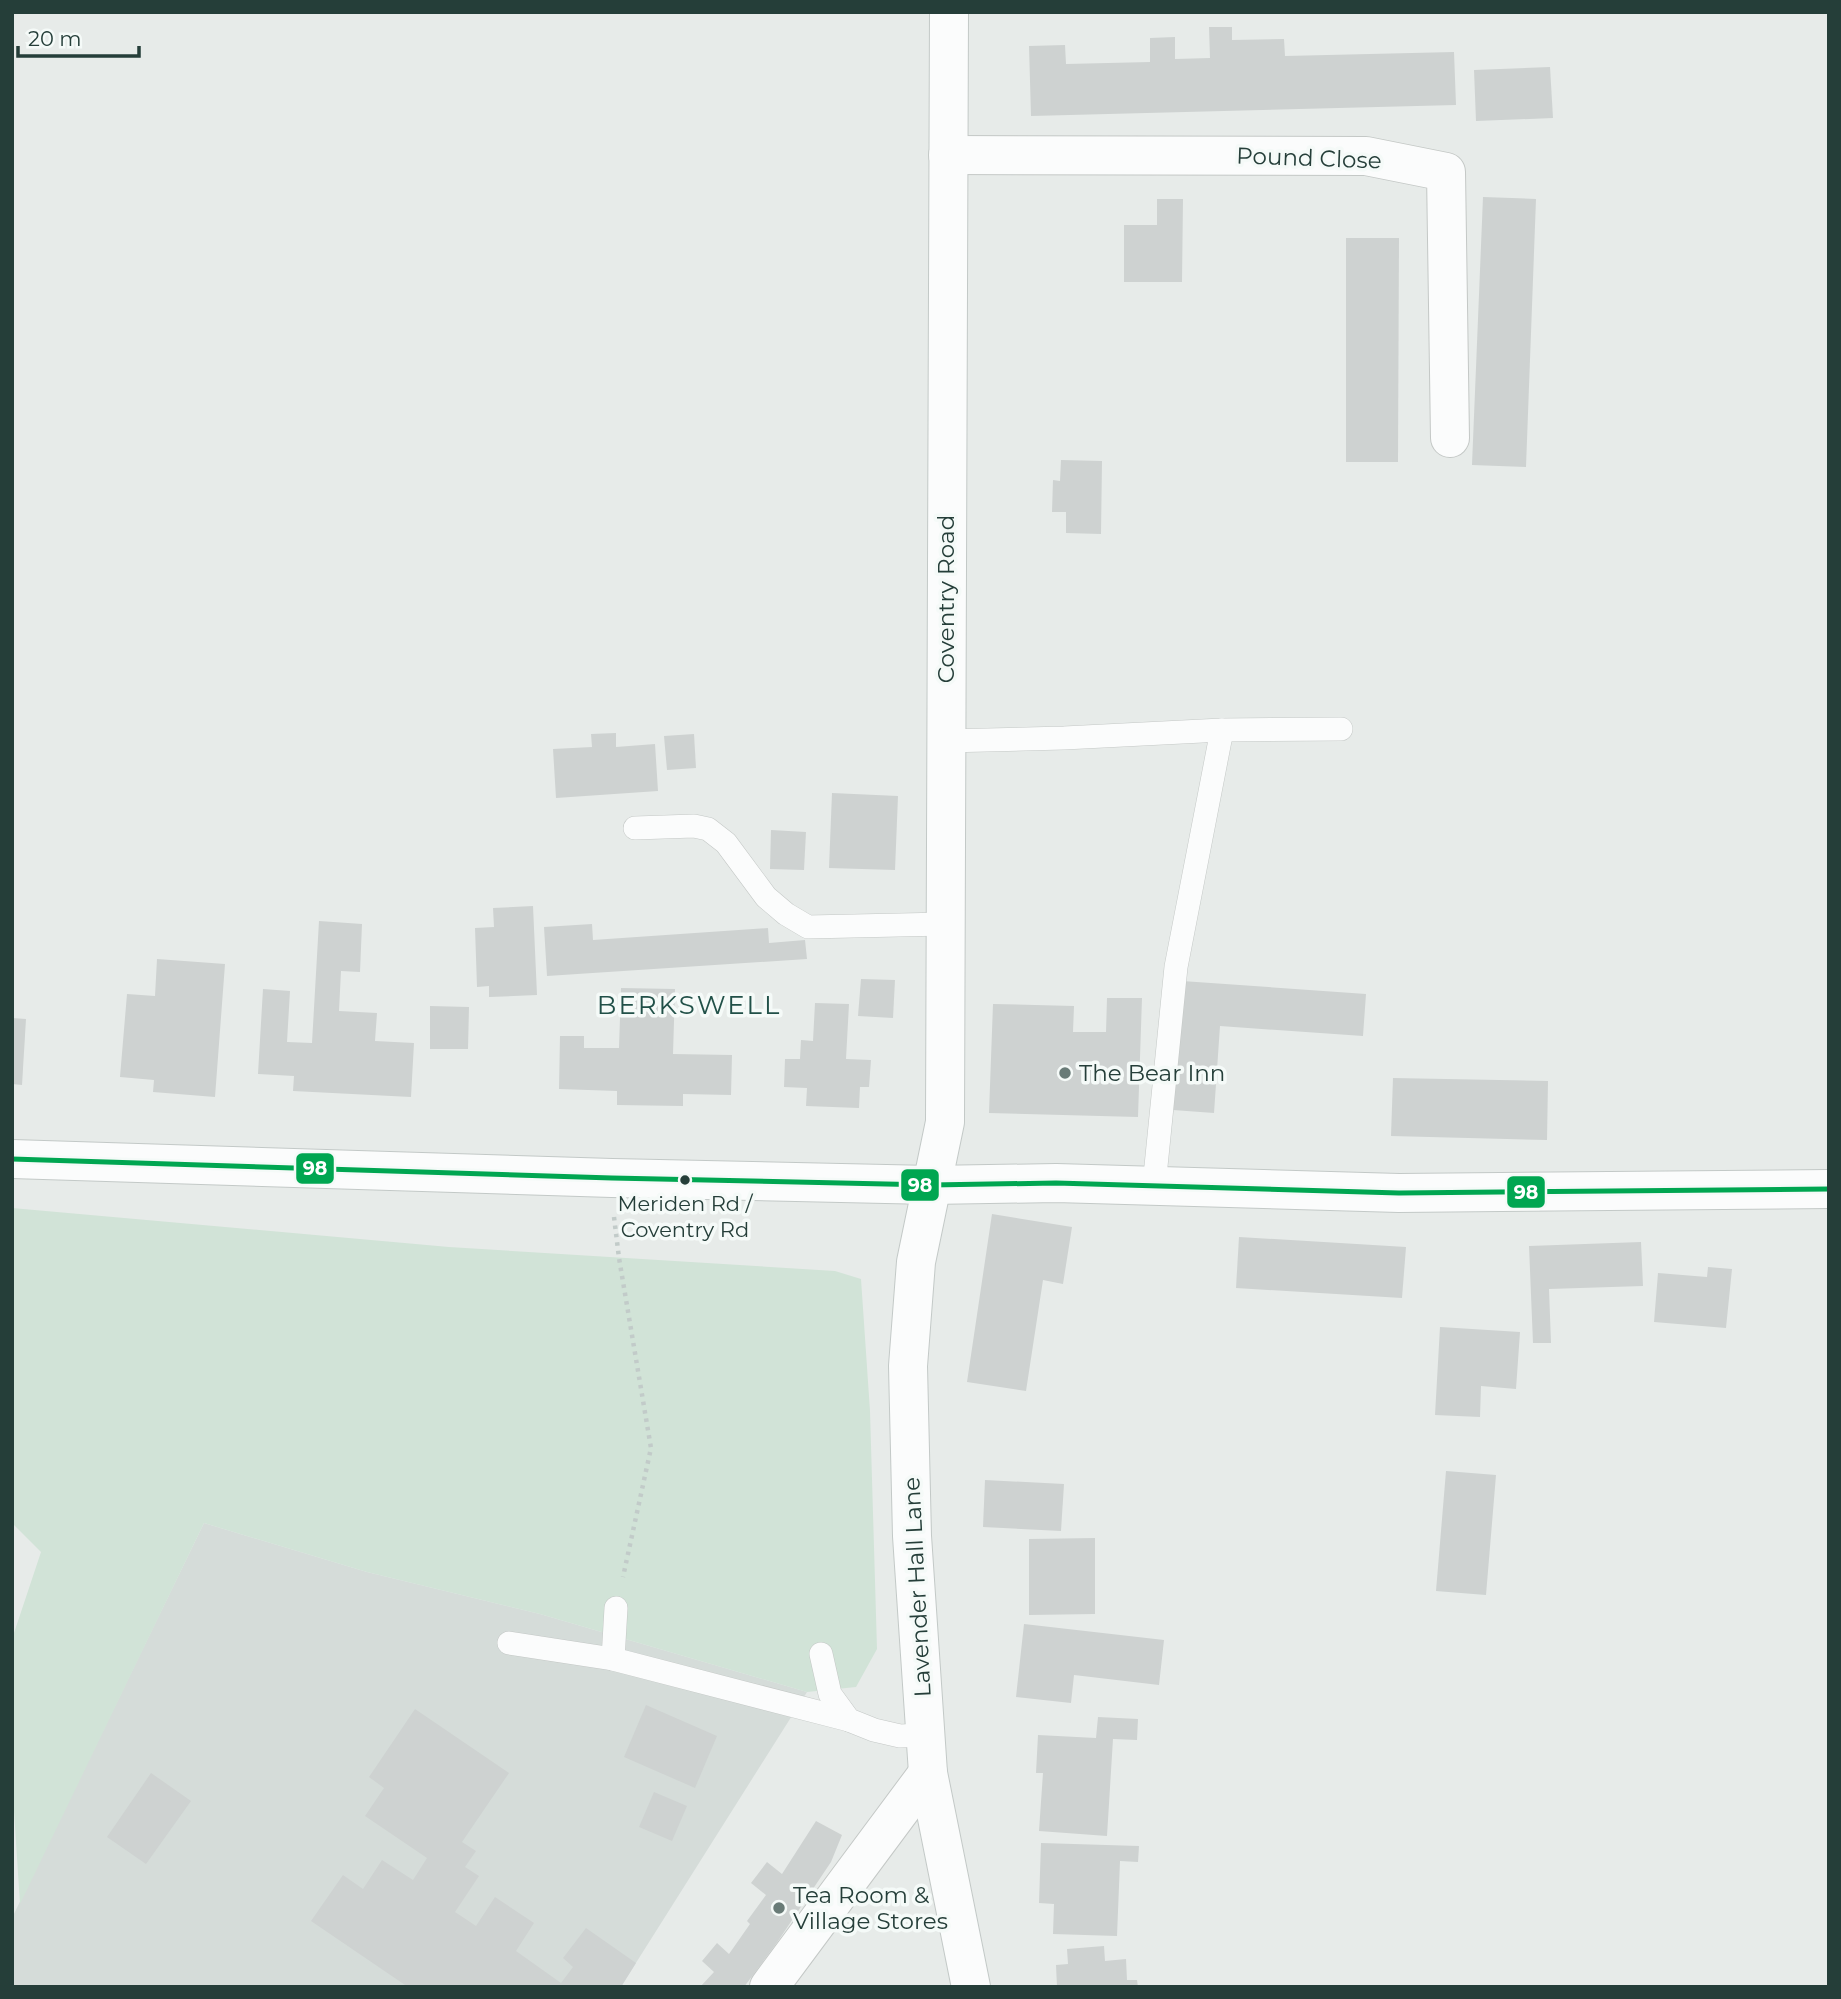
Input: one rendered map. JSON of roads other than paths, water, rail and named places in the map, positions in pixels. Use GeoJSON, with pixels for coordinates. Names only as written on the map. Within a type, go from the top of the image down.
{"type":"FeatureCollection","features":[{"type":"Feature","properties":{"kind":"street","name":"Coventry Road"},"geometry":{"type":"LineString","coordinates":[[931,1185],[945,1122],[949,12]]}},
{"type":"Feature","properties":{"kind":"street","name":"Pound Close"},"geometry":{"type":"LineString","coordinates":[[948,155],[1366,156],[1446,172],[1450,438]]}},
{"type":"Feature","properties":{"kind":"street"},"geometry":{"type":"LineString","coordinates":[[12,1158],[612,1178],[931,1185],[1056,1183],[1399,1193],[1829,1189]]}},
{"type":"Feature","properties":{"kind":"street","name":"Lavender Hall Lane"},"geometry":{"type":"LineString","coordinates":[[931,1185],[916,1262],[908,1366],[912,1536],[928,1773],[971,1987]]}},
{"type":"Feature","properties":{"kind":"street"},"geometry":{"type":"LineString","coordinates":[[769,1987],[928,1773]]}},
{"type":"Feature","properties":{"kind":"lane"},"geometry":{"type":"LineString","coordinates":[[945,740],[1064,738],[1223,730],[1341,729]]}},
{"type":"Feature","properties":{"kind":"lane"},"geometry":{"type":"LineString","coordinates":[[1154,1186],[1176,967],[1223,730]]}},
{"type":"Feature","properties":{"kind":"lane"},"geometry":{"type":"LineString","coordinates":[[635,828],[694,826],[708,829],[726,844],[766,897],[786,914],[808,927],[944,924]]}},
{"type":"Feature","properties":{"kind":"lane"},"geometry":{"type":"LineString","coordinates":[[613,1659],[616,1608]]}},
{"type":"Feature","properties":{"kind":"lane"},"geometry":{"type":"LineString","coordinates":[[509,1643],[613,1659],[849,1720],[874,1730],[900,1736],[926,1735]]}},
{"type":"Feature","properties":{"kind":"lane"},"geometry":{"type":"LineString","coordinates":[[821,1654],[830,1694],[849,1720]]}},
{"type":"Feature","properties":{"kind":"place","name":"The Bear Inn"},"geometry":{"type":"Point","coordinates":[1065,1073]}},
{"type":"Feature","properties":{"kind":"place","name":"Meriden Rd / Coventry Rd"},"geometry":{"type":"Point","coordinates":[685,1180]}},
{"type":"Feature","properties":{"kind":"place","name":"Tea Room & Village Stores"},"geometry":{"type":"Point","coordinates":[779,1908]}},
{"type":"Feature","properties":{"kind":"district","name":"BERKSWELL"},"geometry":{"type":"Point","coordinates":[689,1005]}}]}
